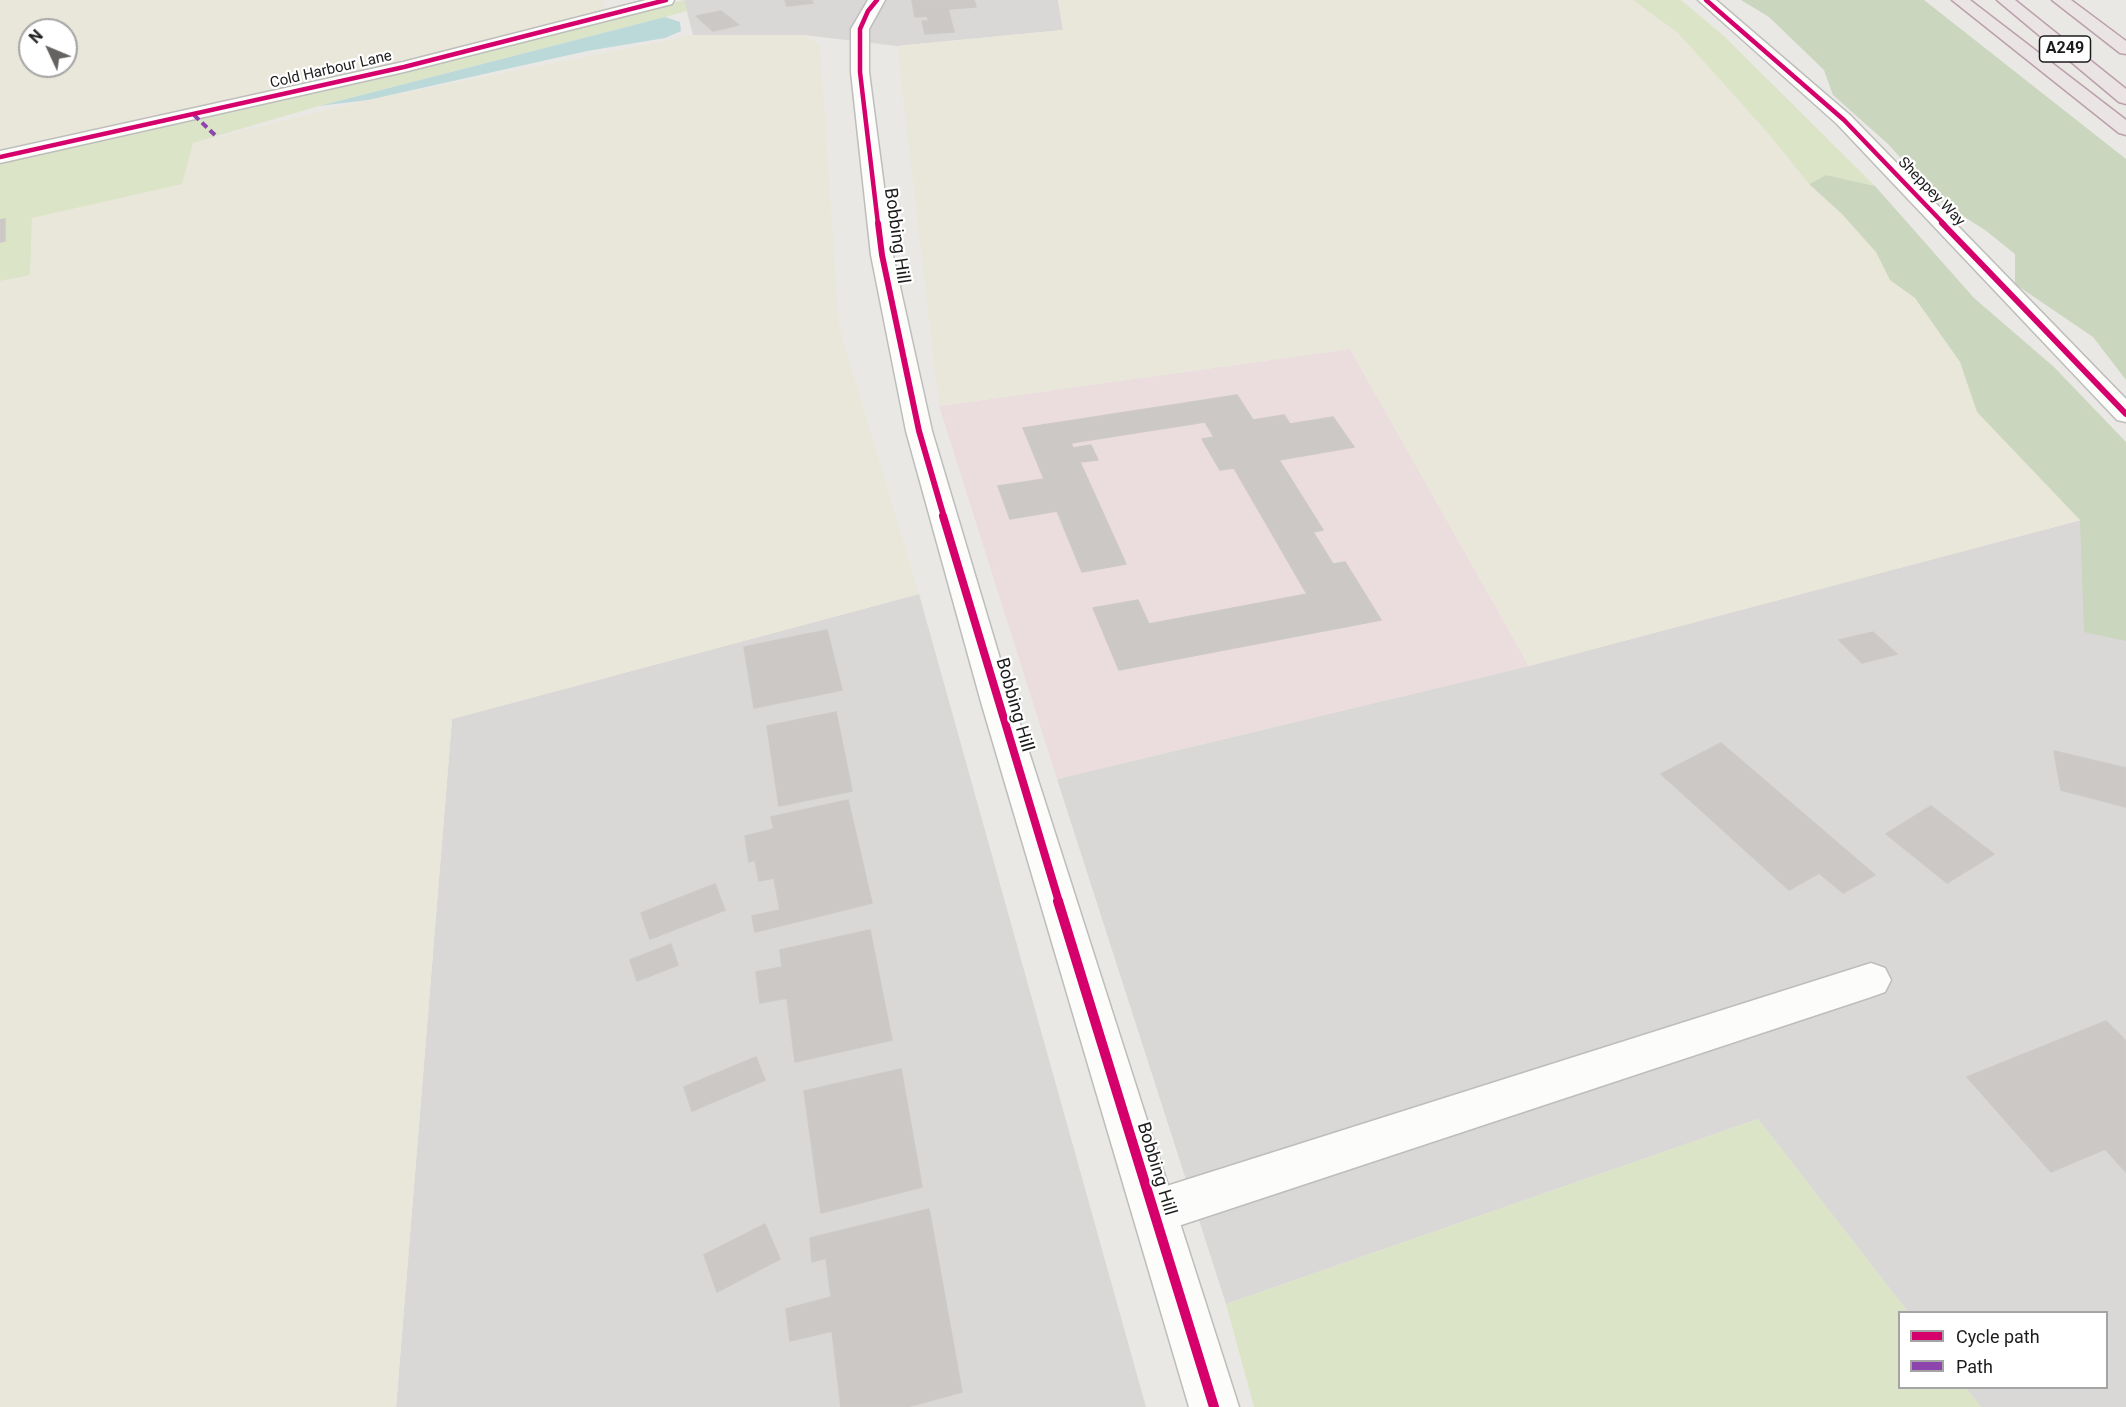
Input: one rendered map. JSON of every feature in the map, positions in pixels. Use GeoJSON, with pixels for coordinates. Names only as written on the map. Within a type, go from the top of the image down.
{"type":"FeatureCollection","features":[{"type":"Feature","properties":{"kind":"highway"},"geometry":{"type":"LineString","coordinates":[[1960,0],[2126,129]]}},
{"type":"Feature","properties":{"kind":"highway","name":"A249"},"geometry":{"type":"LineString","coordinates":[[2005,0],[2126,98]]}},
{"type":"Feature","properties":{"kind":"highway","name":"A249"},"geometry":{"type":"LineString","coordinates":[[2060,0],[2126,50]]}},
{"type":"Feature","properties":{"kind":"street","name":"Cold Harbour Lane"},"geometry":{"type":"LineString","coordinates":[[0,157],[404,67],[666,0]]}},
{"type":"Feature","properties":{"kind":"street","name":"Bobbing Hill"},"geometry":{"type":"LineString","coordinates":[[877,0],[868,10],[860,29],[860,72],[882,255],[919,431],[997,702],[1214,1407]]}},
{"type":"Feature","properties":{"kind":"street","name":"Sheppey Way"},"geometry":{"type":"LineString","coordinates":[[1706,0],[1844,120],[2126,414]]}},
{"type":"Feature","properties":{"kind":"street"},"geometry":{"type":"LineString","coordinates":[[1154,1212],[1870,980]]}},
{"type":"Feature","properties":{"kind":"shaded area"},"geometry":{"type":"Polygon","coordinates":[[[0,0],[603,0],[605,12],[408,62],[0,152],[0,0]]]}},
{"type":"Feature","properties":{"kind":"shaded area"},"geometry":{"type":"Polygon","coordinates":[[[684,0],[1058,0],[1063,30],[897,46],[804,35],[693,35],[684,0]]]}},
{"type":"Feature","properties":{"kind":"shaded area"},"geometry":{"type":"Polygon","coordinates":[[[1058,0],[1633,0],[1678,33],[1767,132],[1809,184],[1842,214],[1877,252],[1890,280],[1915,298],[1960,362],[1977,412],[2081,520],[1529,666],[1350,349],[939,406],[897,46],[1063,30],[1058,0]]]}},
{"type":"Feature","properties":{"kind":"shaded area"},"geometry":{"type":"Polygon","coordinates":[[[693,35],[804,35],[820,45],[839,326],[919,594],[452,719],[396,1407],[0,1407],[0,281],[30,274],[32,218],[181,184],[193,143],[368,100],[693,35]]]}},
{"type":"Feature","properties":{"kind":"shaded area"},"geometry":{"type":"Polygon","coordinates":[[[1350,349],[1529,666],[1057,779],[939,406],[1350,349]]]}},
{"type":"Feature","properties":{"kind":"shaded area"},"geometry":{"type":"Polygon","coordinates":[[[2081,520],[2126,582],[2126,1407],[1981,1407],[1967,1389],[2108,1389],[2108,1311],[1907,1311],[1758,1119],[1226,1304],[1057,779],[1529,666],[2081,520]]]}},
{"type":"Feature","properties":{"kind":"shaded area"},"geometry":{"type":"Polygon","coordinates":[[[919,594],[1146,1407],[396,1407],[452,719],[919,594]]]}},
{"type":"Feature","properties":{"kind":"green space"},"geometry":{"type":"Polygon","coordinates":[[[684,0],[687,11],[319,106],[193,143],[182,184],[32,218],[30,275],[0,281],[0,242],[5,219],[0,220],[0,163],[170,125],[684,0]]]}},
{"type":"Feature","properties":{"kind":"green space"},"geometry":{"type":"Polygon","coordinates":[[[1633,0],[1681,0],[1724,36],[1875,186],[1826,175],[1809,184],[1767,132],[1678,33],[1633,0]]]}},
{"type":"Feature","properties":{"kind":"green space"},"geometry":{"type":"Polygon","coordinates":[[[1741,0],[1924,0],[2126,159],[2126,380],[2093,337],[2015,284],[2015,254],[1985,230],[1941,202],[1888,144],[1833,95],[1824,70],[1769,17],[1741,0]]]}},
{"type":"Feature","properties":{"kind":"green space"},"geometry":{"type":"Polygon","coordinates":[[[1826,175],[1875,186],[1974,298],[2054,367],[2126,442],[2126,641],[2084,632],[2080,520],[1977,412],[1960,362],[1915,298],[1890,280],[1876,252],[1842,214],[1809,184],[1826,175]]]}},
{"type":"Feature","properties":{"kind":"green space"},"geometry":{"type":"Polygon","coordinates":[[[1758,1119],[1907,1311],[1898,1311],[1898,1389],[1967,1389],[1981,1407],[1254,1407],[1226,1304],[1758,1119]]]}},
{"type":"Feature","properties":{"kind":"water"},"geometry":{"type":"Polygon","coordinates":[[[665,17],[680,22],[681,31],[665,38],[587,51],[368,100],[319,106],[665,17]]]}},
{"type":"Feature","properties":{"kind":"building"},"geometry":{"type":"Polygon","coordinates":[[[785,0],[811,0],[813,3],[787,6],[785,0]]]}},
{"type":"Feature","properties":{"kind":"building"},"geometry":{"type":"Polygon","coordinates":[[[912,0],[974,0],[976,7],[948,9],[954,32],[925,34],[922,21],[929,21],[927,16],[915,17],[912,0]]]}},
{"type":"Feature","properties":{"kind":"building"},"geometry":{"type":"Polygon","coordinates":[[[721,11],[739,25],[713,31],[696,16],[721,11]]]}},
{"type":"Feature","properties":{"kind":"building"},"geometry":{"type":"Polygon","coordinates":[[[5,219],[5,241],[0,242],[0,220],[5,219]]]}},
{"type":"Feature","properties":{"kind":"building"},"geometry":{"type":"Polygon","coordinates":[[[1237,395],[1253,420],[1284,415],[1290,424],[1333,417],[1354,447],[1279,460],[1323,530],[1313,532],[1333,564],[1345,562],[1381,620],[1119,670],[1093,608],[1138,600],[1149,624],[1307,594],[1234,468],[1220,470],[1202,439],[1214,437],[1205,422],[1071,443],[1073,448],[1091,445],[1098,460],[1080,462],[1126,564],[1082,572],[1057,511],[1010,519],[998,486],[1044,479],[1023,428],[1237,395]]]}},
{"type":"Feature","properties":{"kind":"building"},"geometry":{"type":"Polygon","coordinates":[[[827,630],[842,690],[754,708],[744,647],[827,630]]]}},
{"type":"Feature","properties":{"kind":"building"},"geometry":{"type":"Polygon","coordinates":[[[1873,632],[1897,654],[1862,663],[1839,640],[1873,632]]]}},
{"type":"Feature","properties":{"kind":"building"},"geometry":{"type":"Polygon","coordinates":[[[836,712],[852,791],[779,806],[767,726],[836,712]]]}},
{"type":"Feature","properties":{"kind":"building"},"geometry":{"type":"Polygon","coordinates":[[[1721,743],[1875,875],[1843,893],[1819,873],[1789,890],[1661,774],[1721,743]]]}},
{"type":"Feature","properties":{"kind":"building"},"geometry":{"type":"Polygon","coordinates":[[[2054,751],[2126,768],[2126,807],[2061,790],[2054,751]]]}},
{"type":"Feature","properties":{"kind":"building"},"geometry":{"type":"Polygon","coordinates":[[[848,800],[872,903],[755,932],[752,916],[780,910],[774,878],[759,881],[755,860],[749,862],[745,836],[774,829],[771,817],[848,800]]]}},
{"type":"Feature","properties":{"kind":"building"},"geometry":{"type":"Polygon","coordinates":[[[1931,806],[1994,854],[1947,883],[1886,834],[1931,806]]]}},
{"type":"Feature","properties":{"kind":"building"},"geometry":{"type":"Polygon","coordinates":[[[715,884],[725,910],[650,939],[641,913],[715,884]]]}},
{"type":"Feature","properties":{"kind":"building"},"geometry":{"type":"Polygon","coordinates":[[[870,930],[892,1040],[795,1062],[787,998],[760,1003],[756,972],[782,967],[780,950],[870,930]]]}},
{"type":"Feature","properties":{"kind":"building"},"geometry":{"type":"Polygon","coordinates":[[[671,944],[678,965],[637,981],[630,960],[671,944]]]}},
{"type":"Feature","properties":{"kind":"building"},"geometry":{"type":"Polygon","coordinates":[[[2106,1021],[2126,1041],[2126,1172],[2105,1149],[2051,1172],[1967,1077],[2106,1021]]]}},
{"type":"Feature","properties":{"kind":"building"},"geometry":{"type":"Polygon","coordinates":[[[756,1057],[765,1080],[692,1111],[684,1087],[756,1057]]]}},
{"type":"Feature","properties":{"kind":"building"},"geometry":{"type":"Polygon","coordinates":[[[901,1069],[922,1187],[821,1213],[804,1091],[901,1069]]]}},
{"type":"Feature","properties":{"kind":"building"},"geometry":{"type":"Polygon","coordinates":[[[929,1209],[962,1392],[907,1407],[841,1407],[832,1331],[790,1341],[786,1309],[831,1297],[826,1258],[812,1262],[810,1238],[929,1209]]]}},
{"type":"Feature","properties":{"kind":"building"},"geometry":{"type":"Polygon","coordinates":[[[765,1224],[780,1259],[717,1292],[704,1255],[765,1224]]]}},
{"type":"Feature","properties":{"kind":"marked path"},"geometry":{"type":"LineString","coordinates":[[194,115],[217,137]]}},
{"type":"Feature","properties":{"kind":"cycle path"},"geometry":{"type":"LineString","coordinates":[[0,157],[404,67],[666,0]]}},
{"type":"Feature","properties":{"kind":"cycle path"},"geometry":{"type":"LineString","coordinates":[[877,0],[868,11],[860,29],[860,72],[882,255],[919,431],[997,702],[1214,1407]]}},
{"type":"Feature","properties":{"kind":"cycle path"},"geometry":{"type":"LineString","coordinates":[[1706,0],[1844,120],[2126,414]]}}]}
